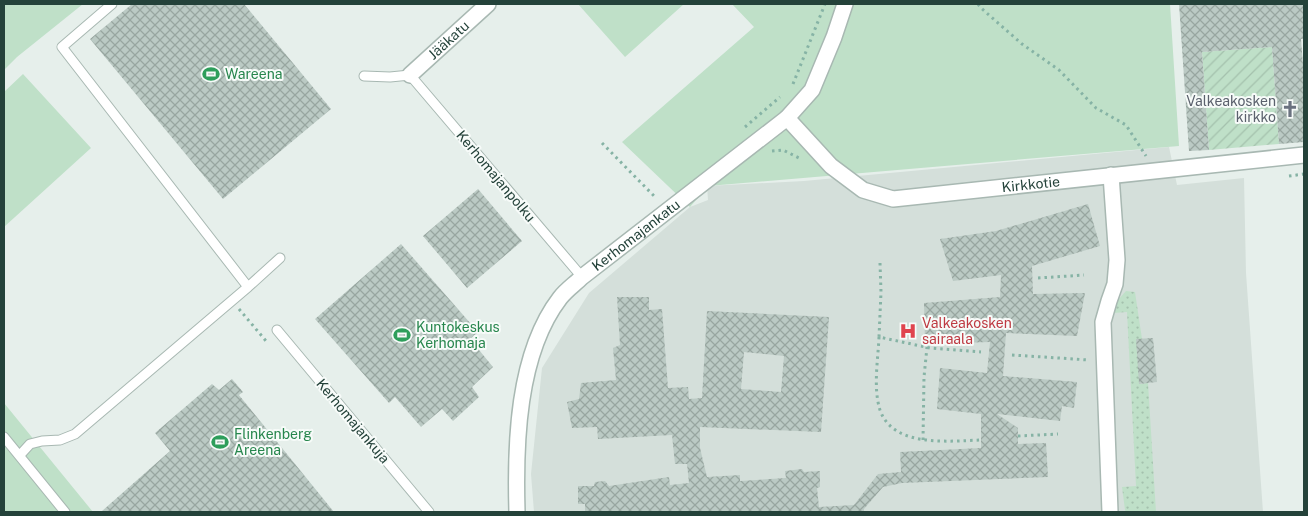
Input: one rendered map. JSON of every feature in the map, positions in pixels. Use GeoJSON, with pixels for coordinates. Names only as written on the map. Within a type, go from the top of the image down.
{"type":"FeatureCollection","features":[{"type":"Feature","properties":{"kind":"street","name":"Jääkatu"},"geometry":{"type":"LineString","coordinates":[[410,75],[488,4]]}},
{"type":"Feature","properties":{"kind":"street","name":"Kerhomajankatu"},"geometry":{"type":"LineString","coordinates":[[517,512],[515,466],[529,360],[545,322],[560,297],[582,277],[786,118],[812,90],[846,4]]}},
{"type":"Feature","properties":{"kind":"street","name":"Kirkkotie"},"geometry":{"type":"LineString","coordinates":[[786,118],[831,166],[863,190],[893,199],[1304,155]]}},
{"type":"Feature","properties":{"kind":"street"},"geometry":{"type":"LineString","coordinates":[[1110,512],[1103,322],[1115,284],[1117,260],[1111,175]]}},
{"type":"Feature","properties":{"kind":"lane"},"geometry":{"type":"LineString","coordinates":[[112,4],[62,48],[248,287]]}},
{"type":"Feature","properties":{"kind":"lane"},"geometry":{"type":"LineString","coordinates":[[364,76],[390,77],[410,75]]}},
{"type":"Feature","properties":{"kind":"lane","name":"Kerhomajanpolku"},"geometry":{"type":"LineString","coordinates":[[410,75],[582,277]]}},
{"type":"Feature","properties":{"kind":"lane"},"geometry":{"type":"LineString","coordinates":[[20,455],[30,444],[60,440],[75,434],[280,258]]}},
{"type":"Feature","properties":{"kind":"lane","name":"Kerhomajankuja"},"geometry":{"type":"LineString","coordinates":[[277,330],[429,512]]}},
{"type":"Feature","properties":{"kind":"lane"},"geometry":{"type":"LineString","coordinates":[[4,438],[20,455],[65,512]]}},
{"type":"Feature","properties":{"kind":"path"},"geometry":{"type":"LineString","coordinates":[[978,4],[1022,44],[1059,70],[1096,108],[1126,125],[1155,170]]}},
{"type":"Feature","properties":{"kind":"path"},"geometry":{"type":"LineString","coordinates":[[602,142],[656,198]]}},
{"type":"Feature","properties":{"kind":"path"},"geometry":{"type":"LineString","coordinates":[[880,263],[881,292],[877,389],[880,411],[891,428],[913,439],[981,440]]}},
{"type":"Feature","properties":{"kind":"path"},"geometry":{"type":"LineString","coordinates":[[1038,278],[1084,275]]}},
{"type":"Feature","properties":{"kind":"path"},"geometry":{"type":"LineString","coordinates":[[879,337],[927,347],[981,352]]}},
{"type":"Feature","properties":{"kind":"path"},"geometry":{"type":"LineString","coordinates":[[923,440],[924,377],[927,347]]}},
{"type":"Feature","properties":{"kind":"path"},"geometry":{"type":"LineString","coordinates":[[1012,355],[1104,362]]}},
{"type":"Feature","properties":{"kind":"path"},"geometry":{"type":"LineString","coordinates":[[1018,436],[1058,434]]}},
{"type":"Feature","properties":{"kind":"shaded area","name":"Valkeakosken sairaala"},"geometry":{"type":"Polygon","coordinates":[[[1169,147],[1177,185],[1244,178],[1246,273],[1263,512],[534,512],[531,474],[542,368],[589,293],[690,207],[708,200],[707,186],[804,181],[1169,147]]]}},
{"type":"Feature","properties":{"kind":"green space"},"geometry":{"type":"Polygon","coordinates":[[[4,4],[83,4],[17,57],[4,70],[4,4]]]}},
{"type":"Feature","properties":{"kind":"green space"},"geometry":{"type":"Polygon","coordinates":[[[578,4],[684,4],[625,57],[578,4]]]}},
{"type":"Feature","properties":{"kind":"green space"},"geometry":{"type":"Polygon","coordinates":[[[732,4],[1170,4],[1179,146],[708,186],[690,207],[622,142],[754,27],[732,4]]]}},
{"type":"Feature","properties":{"kind":"green space"},"geometry":{"type":"Polygon","coordinates":[[[1272,47],[1279,144],[1209,150],[1202,52],[1272,47]]]}},
{"type":"Feature","properties":{"kind":"green space"},"geometry":{"type":"Polygon","coordinates":[[[23,74],[91,148],[4,227],[4,92],[23,74]]]}},
{"type":"Feature","properties":{"kind":"green space"},"geometry":{"type":"Polygon","coordinates":[[[1126,291],[1135,292],[1142,339],[1140,384],[1148,383],[1156,512],[1126,512],[1125,510],[1122,487],[1136,486],[1127,312],[1113,313],[1118,300],[1126,291]]]}},
{"type":"Feature","properties":{"kind":"green space"},"geometry":{"type":"Polygon","coordinates":[[[4,403],[93,512],[4,512],[4,403]]]}},
{"type":"Feature","properties":{"kind":"building","name":"Wareena"},"geometry":{"type":"Polygon","coordinates":[[[132,4],[244,4],[331,109],[223,199],[90,39],[132,4]]]}},
{"type":"Feature","properties":{"kind":"building","name":"Valkeakosken kirkko"},"geometry":{"type":"Polygon","coordinates":[[[1179,4],[1304,4],[1304,39],[1301,39],[1304,77],[1304,142],[1279,144],[1272,47],[1202,52],[1209,150],[1189,151],[1179,4]]]}},
{"type":"Feature","properties":{"kind":"building"},"geometry":{"type":"Polygon","coordinates":[[[478,189],[522,241],[467,288],[423,236],[478,189]]]}},
{"type":"Feature","properties":{"kind":"building"},"geometry":{"type":"Polygon","coordinates":[[[1088,204],[1100,246],[1032,266],[1033,294],[1085,293],[1077,336],[1006,333],[1003,376],[1077,382],[1074,408],[1062,406],[1060,421],[997,414],[1018,428],[1018,444],[1046,443],[1048,477],[902,483],[883,487],[864,509],[864,512],[585,512],[585,504],[578,504],[578,486],[594,486],[595,482],[605,481],[609,486],[669,477],[670,485],[689,483],[687,464],[675,464],[672,435],[598,439],[597,427],[572,428],[567,402],[579,399],[581,383],[616,380],[613,348],[620,345],[617,297],[649,297],[649,310],[662,309],[668,388],[688,387],[689,399],[702,398],[707,311],[829,317],[821,432],[700,427],[700,448],[707,477],[740,475],[740,481],[786,478],[785,471],[802,469],[804,472],[820,471],[820,487],[817,488],[819,507],[854,505],[878,474],[901,472],[900,452],[981,448],[981,414],[937,409],[940,368],[987,373],[990,342],[925,344],[924,303],[1000,297],[1001,275],[953,281],[940,239],[996,231],[1088,204]],[[744,352],[741,389],[781,392],[784,356],[744,352]]]}},
{"type":"Feature","properties":{"kind":"building","name":"Kuntokeskus Kerhomaja"},"geometry":{"type":"Polygon","coordinates":[[[401,244],[478,332],[470,339],[493,367],[472,387],[479,397],[453,421],[442,409],[421,427],[395,397],[389,403],[315,319],[401,244]]]}},
{"type":"Feature","properties":{"kind":"building"},"geometry":{"type":"Polygon","coordinates":[[[1153,338],[1157,382],[1139,384],[1136,339],[1153,338]]]}},
{"type":"Feature","properties":{"kind":"building","name":"Flinkenberg Areena"},"geometry":{"type":"Polygon","coordinates":[[[232,379],[243,392],[239,395],[334,512],[103,512],[170,451],[155,433],[212,384],[219,390],[232,379]]]}},
{"type":"Feature","properties":{"kind":"place","name":"Wareena"},"geometry":{"type":"Point","coordinates":[211,74]}},
{"type":"Feature","properties":{"kind":"place","name":"Valkeakosken kirkko"},"geometry":{"type":"Point","coordinates":[1290,109]}},
{"type":"Feature","properties":{"kind":"place","name":"Valkeakosken sairaala"},"geometry":{"type":"Point","coordinates":[908,331]}},
{"type":"Feature","properties":{"kind":"place","name":"Kuntokeskus Kerhomaja"},"geometry":{"type":"Point","coordinates":[402,335]}},
{"type":"Feature","properties":{"kind":"place","name":"Flinkenberg Areena"},"geometry":{"type":"Point","coordinates":[220,442]}}]}
